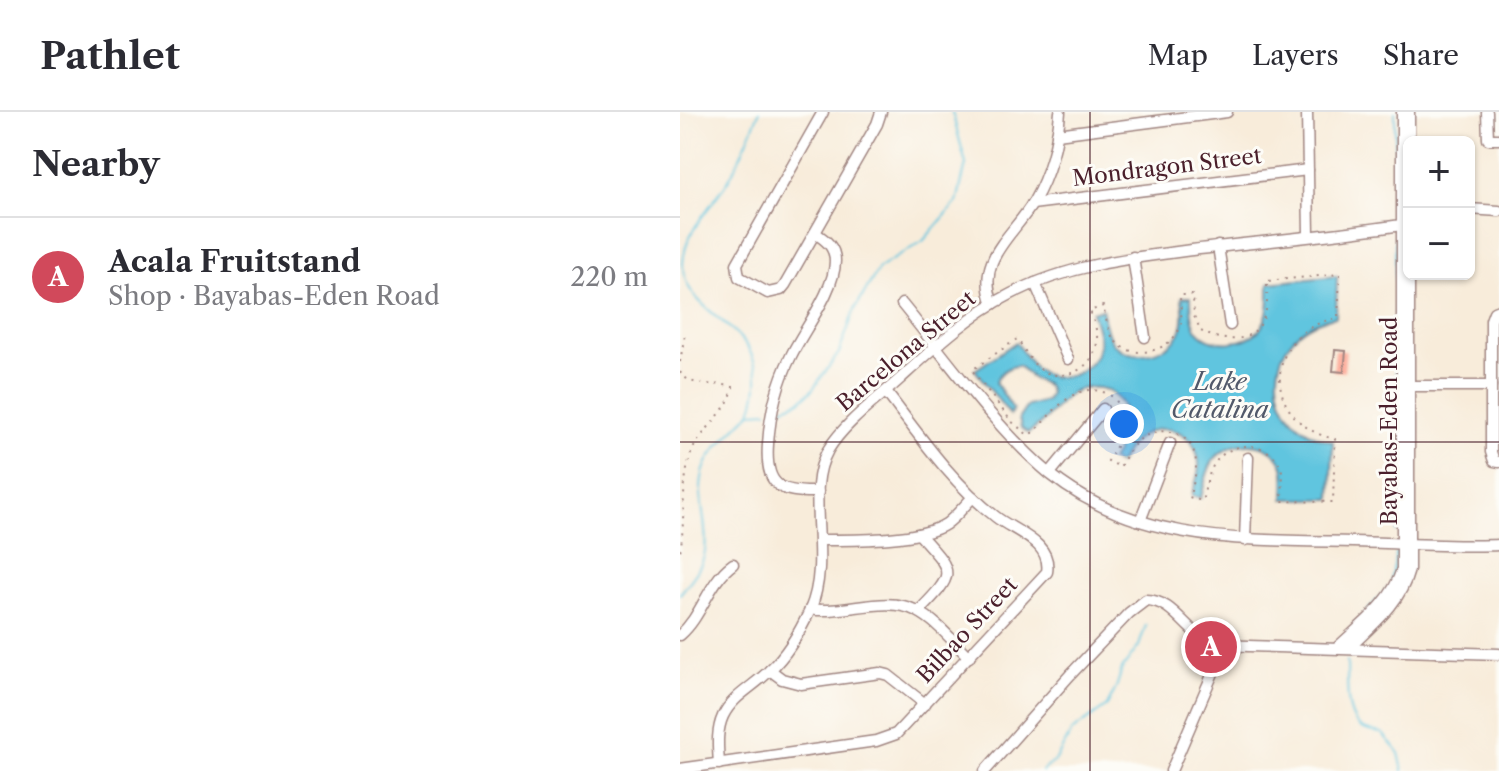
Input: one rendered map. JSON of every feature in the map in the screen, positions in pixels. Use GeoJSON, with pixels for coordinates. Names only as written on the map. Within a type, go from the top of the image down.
{"type":"FeatureCollection","features":[{"type":"Feature","properties":{"kind":"street"},"geometry":{"type":"LineString","coordinates":[[823,112],[740,258],[739,277],[768,293],[781,290],[881,112]]}},
{"type":"Feature","properties":{"kind":"street"},"geometry":{"type":"LineString","coordinates":[[993,304],[988,284],[990,265],[1032,204],[1046,175],[1060,112]]}},
{"type":"Feature","properties":{"kind":"street"},"geometry":{"type":"LineString","coordinates":[[1057,134],[1227,112]]}},
{"type":"Feature","properties":{"kind":"street"},"geometry":{"type":"LineString","coordinates":[[1307,112],[1309,235]]}},
{"type":"Feature","properties":{"kind":"street","name":"Bayabas-Eden Road"},"geometry":{"type":"LineString","coordinates":[[1402,112],[1406,208]]}},
{"type":"Feature","properties":{"kind":"street","name":"Bayabas-Eden Road"},"geometry":{"type":"LineString","coordinates":[[1406,208],[1409,112]]}},
{"type":"Feature","properties":{"kind":"street"},"geometry":{"type":"LineString","coordinates":[[1487,112],[1488,139],[1499,139]]}},
{"type":"Feature","properties":{"kind":"street","name":"Mondragon Street"},"geometry":{"type":"LineString","coordinates":[[1032,204],[1308,170]]}},
{"type":"Feature","properties":{"kind":"street"},"geometry":{"type":"LineString","coordinates":[[1475,209],[1499,211]]}},
{"type":"Feature","properties":{"kind":"street","name":"Barcelona Street"},"geometry":{"type":"LineString","coordinates":[[719,764],[718,733],[727,708],[770,670],[796,637],[810,609],[820,574],[818,492],[823,461],[829,449],[849,426],[936,346],[993,304],[1035,283],[1081,267],[1133,257],[1403,225]]}},
{"type":"Feature","properties":{"kind":"street"},"geometry":{"type":"LineString","coordinates":[[815,233],[829,242],[835,263],[826,291],[779,383],[769,431],[768,466],[770,477],[785,490],[818,492]]}},
{"type":"Feature","properties":{"kind":"street"},"geometry":{"type":"LineString","coordinates":[[1218,246],[1230,325]]}},
{"type":"Feature","properties":{"kind":"street"},"geometry":{"type":"LineString","coordinates":[[1133,257],[1145,337]]}},
{"type":"Feature","properties":{"kind":"street","name":"Bayabas-Eden Road"},"geometry":{"type":"LineString","coordinates":[[1343,648],[1388,610],[1403,589],[1409,570],[1406,543],[1404,280]]}},
{"type":"Feature","properties":{"kind":"street"},"geometry":{"type":"LineString","coordinates":[[1035,283],[1068,359]]}},
{"type":"Feature","properties":{"kind":"street"},"geometry":{"type":"LineString","coordinates":[[902,304],[1004,427],[1050,473],[1091,501],[1140,521],[1192,535],[1245,540],[1499,545]]}},
{"type":"Feature","properties":{"kind":"street"},"geometry":{"type":"LineString","coordinates":[[1499,310],[1494,312],[1491,320],[1491,452],[1494,461],[1499,462]]}},
{"type":"Feature","properties":{"kind":"street"},"geometry":{"type":"LineString","coordinates":[[1405,386],[1491,386]]}},
{"type":"Feature","properties":{"kind":"street","name":"Bilbao Street"},"geometry":{"type":"LineString","coordinates":[[680,769],[884,740],[896,734],[1043,578],[1048,565],[1042,548],[1004,523],[973,497],[886,392]]}},
{"type":"Feature","properties":{"kind":"street"},"geometry":{"type":"LineString","coordinates":[[1050,473],[1103,409]]}},
{"type":"Feature","properties":{"kind":"street"},"geometry":{"type":"LineString","coordinates":[[1140,521],[1170,443]]}},
{"type":"Feature","properties":{"kind":"street"},"geometry":{"type":"LineString","coordinates":[[1245,540],[1248,458]]}},
{"type":"Feature","properties":{"kind":"street"},"geometry":{"type":"LineString","coordinates":[[821,540],[919,534],[944,525],[973,497]]}},
{"type":"Feature","properties":{"kind":"street"},"geometry":{"type":"LineString","coordinates":[[919,534],[943,561],[947,572],[944,585],[919,611]]}},
{"type":"Feature","properties":{"kind":"street","name":"Bayabas-Eden Road"},"geometry":{"type":"LineString","coordinates":[[1343,648],[1392,592],[1402,569],[1406,543]]}},
{"type":"Feature","properties":{"kind":"street"},"geometry":{"type":"LineString","coordinates":[[680,635],[723,571],[733,564]]}},
{"type":"Feature","properties":{"kind":"street"},"geometry":{"type":"LineString","coordinates":[[985,771],[1070,675],[1138,604],[1146,600],[1164,604],[1197,636],[1210,643],[1499,654]]}},
{"type":"Feature","properties":{"kind":"street"},"geometry":{"type":"LineString","coordinates":[[810,609],[832,611],[898,605],[919,611],[969,657]]}},
{"type":"Feature","properties":{"kind":"street"},"geometry":{"type":"LineString","coordinates":[[1361,635],[1364,648]]}},
{"type":"Feature","properties":{"kind":"street"},"geometry":{"type":"LineString","coordinates":[[1171,771],[1225,645]]}},
{"type":"Feature","properties":{"kind":"street"},"geometry":{"type":"LineString","coordinates":[[770,670],[782,679],[801,684],[880,673],[888,675],[925,704]]}},
{"type":"Feature","properties":{"kind":"path"},"geometry":{"type":"LineString","coordinates":[[1340,274],[1338,318],[1314,324],[1296,337],[1284,356],[1280,377],[1283,399],[1294,419],[1312,432],[1335,439],[1333,502],[1282,501],[1279,463],[1261,448],[1248,446],[1233,448],[1218,459],[1202,501],[1189,497],[1196,471],[1194,454],[1184,437],[1166,430],[1139,440],[1120,467],[1108,461],[1122,436],[1123,414],[1113,397],[1099,391],[1072,395],[1034,432],[1028,435],[1021,432],[972,370],[1017,339],[1040,369],[1051,374],[1074,373],[1087,364],[1096,349],[1097,334],[1090,311],[1103,306],[1115,342],[1128,350],[1147,352],[1165,346],[1173,339],[1181,325],[1180,295],[1193,295],[1194,316],[1201,331],[1224,340],[1242,338],[1250,336],[1261,325],[1266,313],[1267,281],[1340,274]]}},
{"type":"Feature","properties":{"kind":"path"},"geometry":{"type":"LineString","coordinates":[[680,362],[685,333]]}},
{"type":"Feature","properties":{"kind":"path"},"geometry":{"type":"LineString","coordinates":[[680,372],[693,382],[733,387],[729,399],[701,433],[691,453],[683,479],[680,552]]}},
{"type":"Feature","properties":{"kind":"water","name":"Lake Catalina"},"geometry":{"type":"Polygon","coordinates":[[[1337,276],[1336,317],[1311,325],[1293,339],[1282,357],[1278,378],[1281,398],[1291,417],[1308,432],[1333,441],[1331,499],[1284,499],[1283,466],[1270,450],[1250,444],[1220,453],[1209,470],[1201,498],[1192,496],[1199,468],[1197,453],[1192,443],[1177,432],[1158,429],[1148,432],[1132,443],[1119,464],[1111,460],[1122,441],[1126,421],[1121,403],[1110,392],[1099,388],[1076,391],[1028,433],[1021,428],[1019,418],[1027,406],[1046,401],[1050,393],[1048,386],[1032,378],[1019,366],[1004,370],[996,383],[1013,409],[1010,415],[975,370],[1016,342],[1040,372],[1059,377],[1077,373],[1086,368],[1097,353],[1099,335],[1092,312],[1102,309],[1106,328],[1115,345],[1132,353],[1161,350],[1170,345],[1181,330],[1182,297],[1191,297],[1193,321],[1202,335],[1219,342],[1239,341],[1256,333],[1265,321],[1269,283],[1337,276]]]}},
{"type":"Feature","properties":{"kind":"building"},"geometry":{"type":"Polygon","coordinates":[[[1335,350],[1346,351],[1344,372],[1333,371],[1335,350]]]}},
{"type":"Feature","properties":{"kind":"waterway"},"geometry":{"type":"LineString","coordinates":[[751,412],[757,383],[754,360],[743,342],[698,299],[687,283],[683,264],[688,240],[729,179],[759,112]]}},
{"type":"Feature","properties":{"kind":"waterway"},"geometry":{"type":"LineString","coordinates":[[779,409],[800,401],[812,390],[839,353],[855,309],[879,268],[923,241],[957,202],[966,164],[952,112]]}},
{"type":"Feature","properties":{"kind":"waterway"},"geometry":{"type":"LineString","coordinates":[[1395,112],[1395,217]]}},
{"type":"Feature","properties":{"kind":"waterway"},"geometry":{"type":"LineString","coordinates":[[1395,236],[1396,383]]}},
{"type":"Feature","properties":{"kind":"waterway"},"geometry":{"type":"LineString","coordinates":[[1396,389],[1396,434]]}},
{"type":"Feature","properties":{"kind":"waterway"},"geometry":{"type":"LineString","coordinates":[[680,594],[704,557],[706,541],[701,491],[707,462],[751,412],[767,411]]}},
{"type":"Feature","properties":{"kind":"waterway"},"geometry":{"type":"LineString","coordinates":[[1396,442],[1397,532]]}},
{"type":"Feature","properties":{"kind":"waterway"},"geometry":{"type":"LineString","coordinates":[[1391,582],[1397,550]]}},
{"type":"Feature","properties":{"kind":"waterway"},"geometry":{"type":"LineString","coordinates":[[1355,625],[1388,588]]}},
{"type":"Feature","properties":{"kind":"waterway"},"geometry":{"type":"LineString","coordinates":[[1042,771],[1055,761],[1072,731],[1107,706],[1122,669],[1139,646],[1146,625]]}},
{"type":"Feature","properties":{"kind":"waterway"},"geometry":{"type":"LineString","coordinates":[[1347,661],[1348,694],[1354,719],[1363,729],[1382,733],[1399,753],[1403,771]]}},
{"type":"Feature","properties":{"kind":"place","name":"Acala Fruitstand"},"geometry":{"type":"Point","coordinates":[1211,647]}}]}
